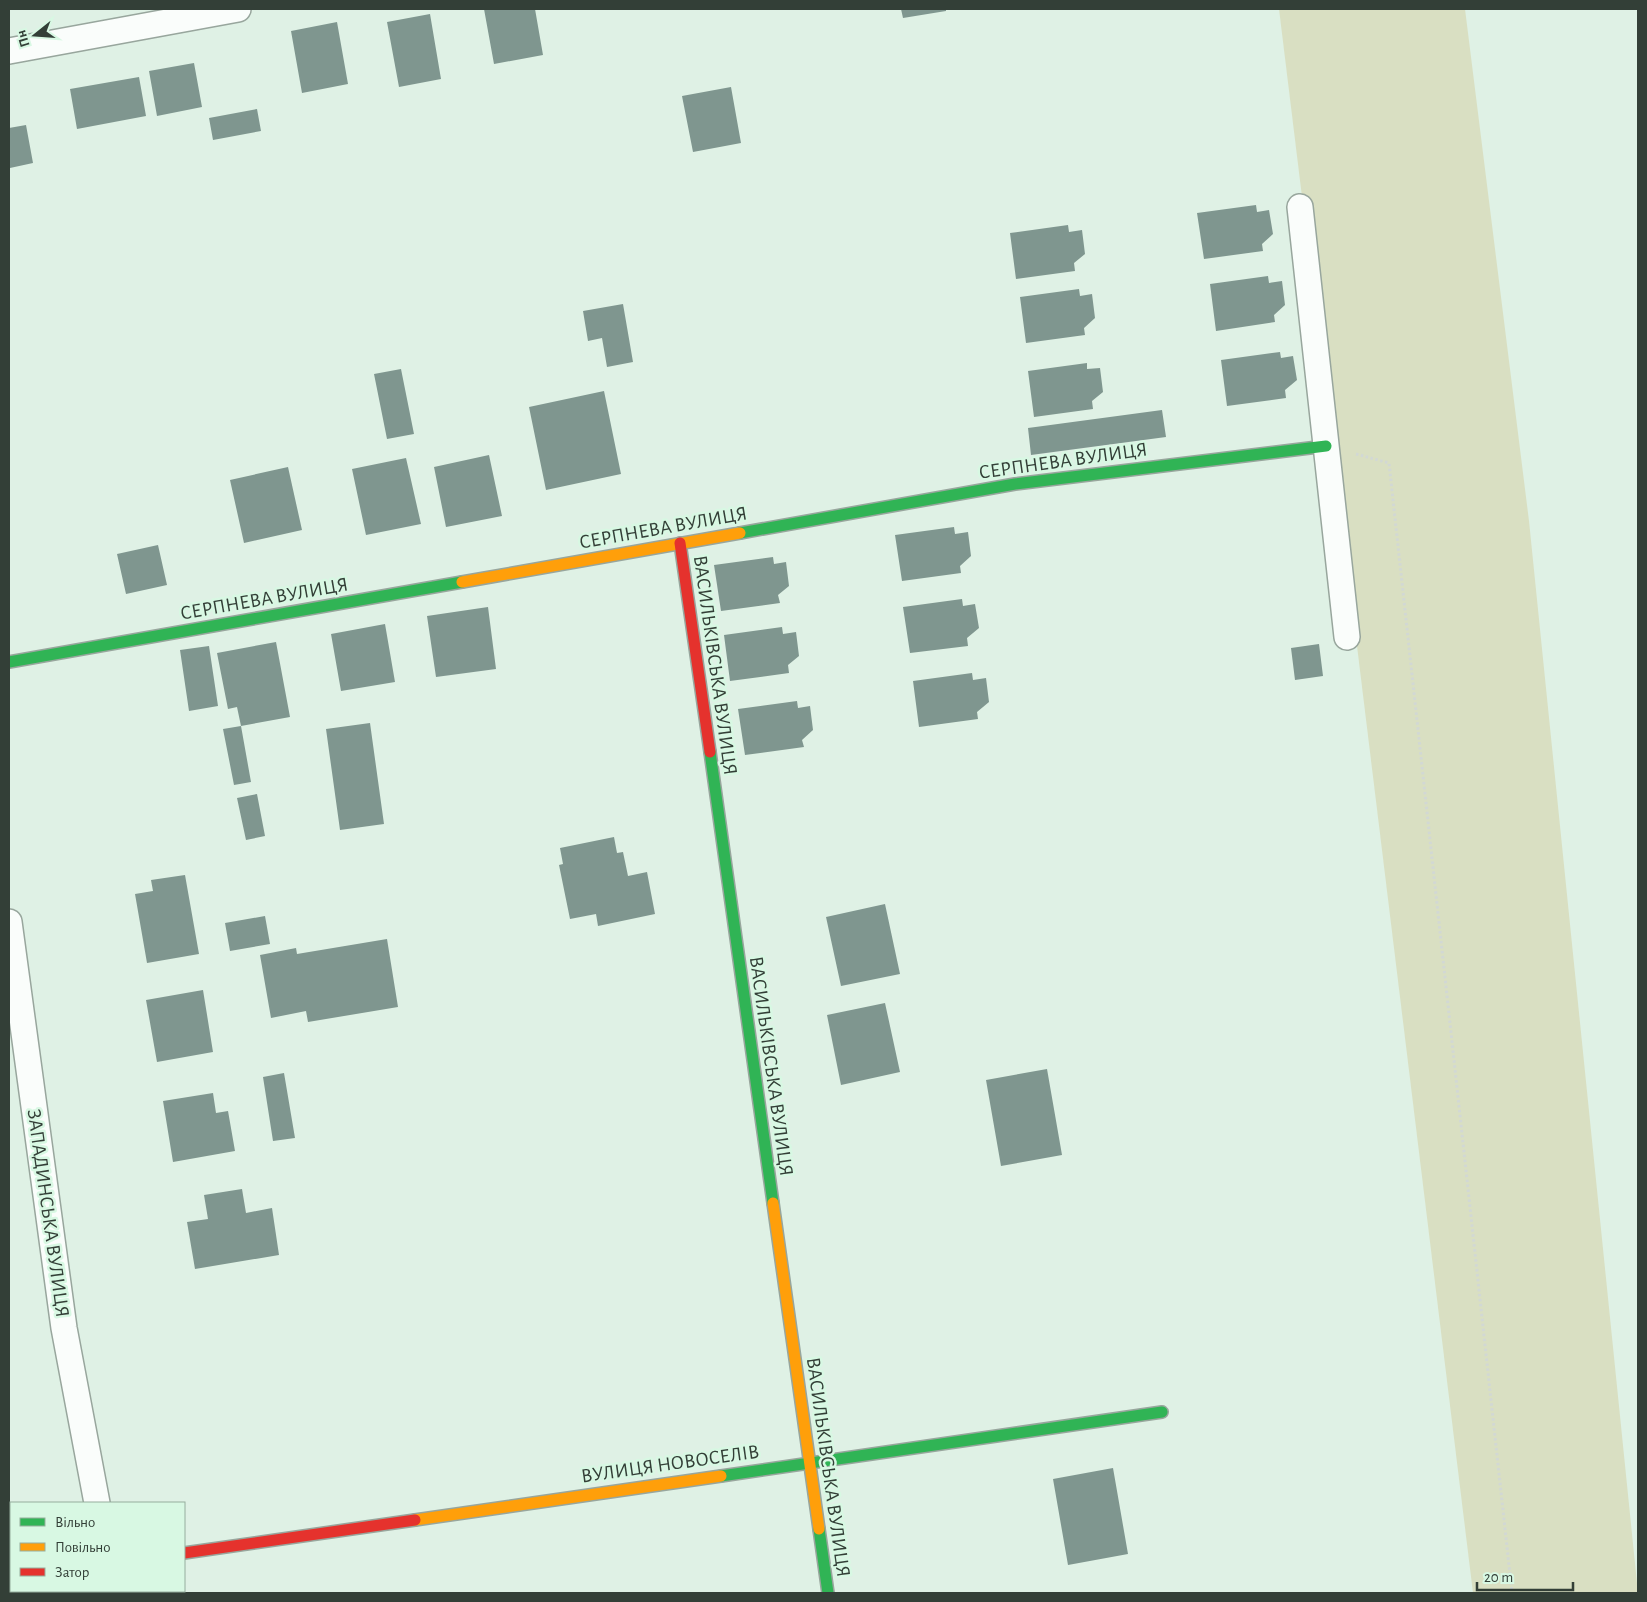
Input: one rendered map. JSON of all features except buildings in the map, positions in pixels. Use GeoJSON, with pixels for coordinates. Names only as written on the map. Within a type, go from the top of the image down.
{"type":"FeatureCollection","features":[{"type":"Feature","properties":{"kind":"street"},"geometry":{"type":"LineString","coordinates":[[9,50],[209,12],[238,9]]}},
{"type":"Feature","properties":{"kind":"street"},"geometry":{"type":"LineString","coordinates":[[1300,208],[1347,637]]}},
{"type":"Feature","properties":{"kind":"street","name":"СЕРПНЕВА ВУЛИЦЯ"},"geometry":{"type":"LineString","coordinates":[[9,662],[1015,484],[1326,446]]}},
{"type":"Feature","properties":{"kind":"street","name":"ВАСИЛЬКІВСЬКА ВУЛИЦЯ"},"geometry":{"type":"LineString","coordinates":[[680,543],[828,1593]]}},
{"type":"Feature","properties":{"kind":"street","name":"ЗАПАДИНСЬКА ВУЛИЦЯ"},"geometry":{"type":"LineString","coordinates":[[9,922],[64,1328],[97,1502]]}},
{"type":"Feature","properties":{"kind":"street","name":"ВУЛИЦЯ НОВОСЕЛІВ"},"geometry":{"type":"LineString","coordinates":[[185,1553],[1162,1412]]}},
{"type":"Feature","properties":{"kind":"path"},"geometry":{"type":"LineString","coordinates":[[1326,446],[1389,463],[1512,1593]]}},
{"type":"Feature","properties":{"kind":"green space"},"geometry":{"type":"Polygon","coordinates":[[[1279,9],[1465,9],[1529,521],[1638,1593],[1473,1593],[1279,9]]]}},
{"type":"Feature","properties":{"kind":"traffic: fast"},"geometry":{"type":"LineString","coordinates":[[740,533],[1015,484],[1326,446]]}},
{"type":"Feature","properties":{"kind":"traffic: fast"},"geometry":{"type":"LineString","coordinates":[[9,662],[462,582]]}},
{"type":"Feature","properties":{"kind":"traffic: fast"},"geometry":{"type":"LineString","coordinates":[[710,752],[773,1203]]}},
{"type":"Feature","properties":{"kind":"traffic: fast"},"geometry":{"type":"LineString","coordinates":[[721,1476],[1162,1412]]}},
{"type":"Feature","properties":{"kind":"traffic: fast"},"geometry":{"type":"LineString","coordinates":[[819,1529],[828,1593]]}},
{"type":"Feature","properties":{"kind":"traffic: slow"},"geometry":{"type":"LineString","coordinates":[[462,582],[740,533]]}},
{"type":"Feature","properties":{"kind":"traffic: slow"},"geometry":{"type":"LineString","coordinates":[[773,1203],[819,1529]]}},
{"type":"Feature","properties":{"kind":"traffic: slow"},"geometry":{"type":"LineString","coordinates":[[415,1520],[721,1476]]}},
{"type":"Feature","properties":{"kind":"traffic: jam"},"geometry":{"type":"LineString","coordinates":[[680,543],[710,752]]}},
{"type":"Feature","properties":{"kind":"traffic: jam"},"geometry":{"type":"LineString","coordinates":[[185,1553],[415,1520]]}}]}
